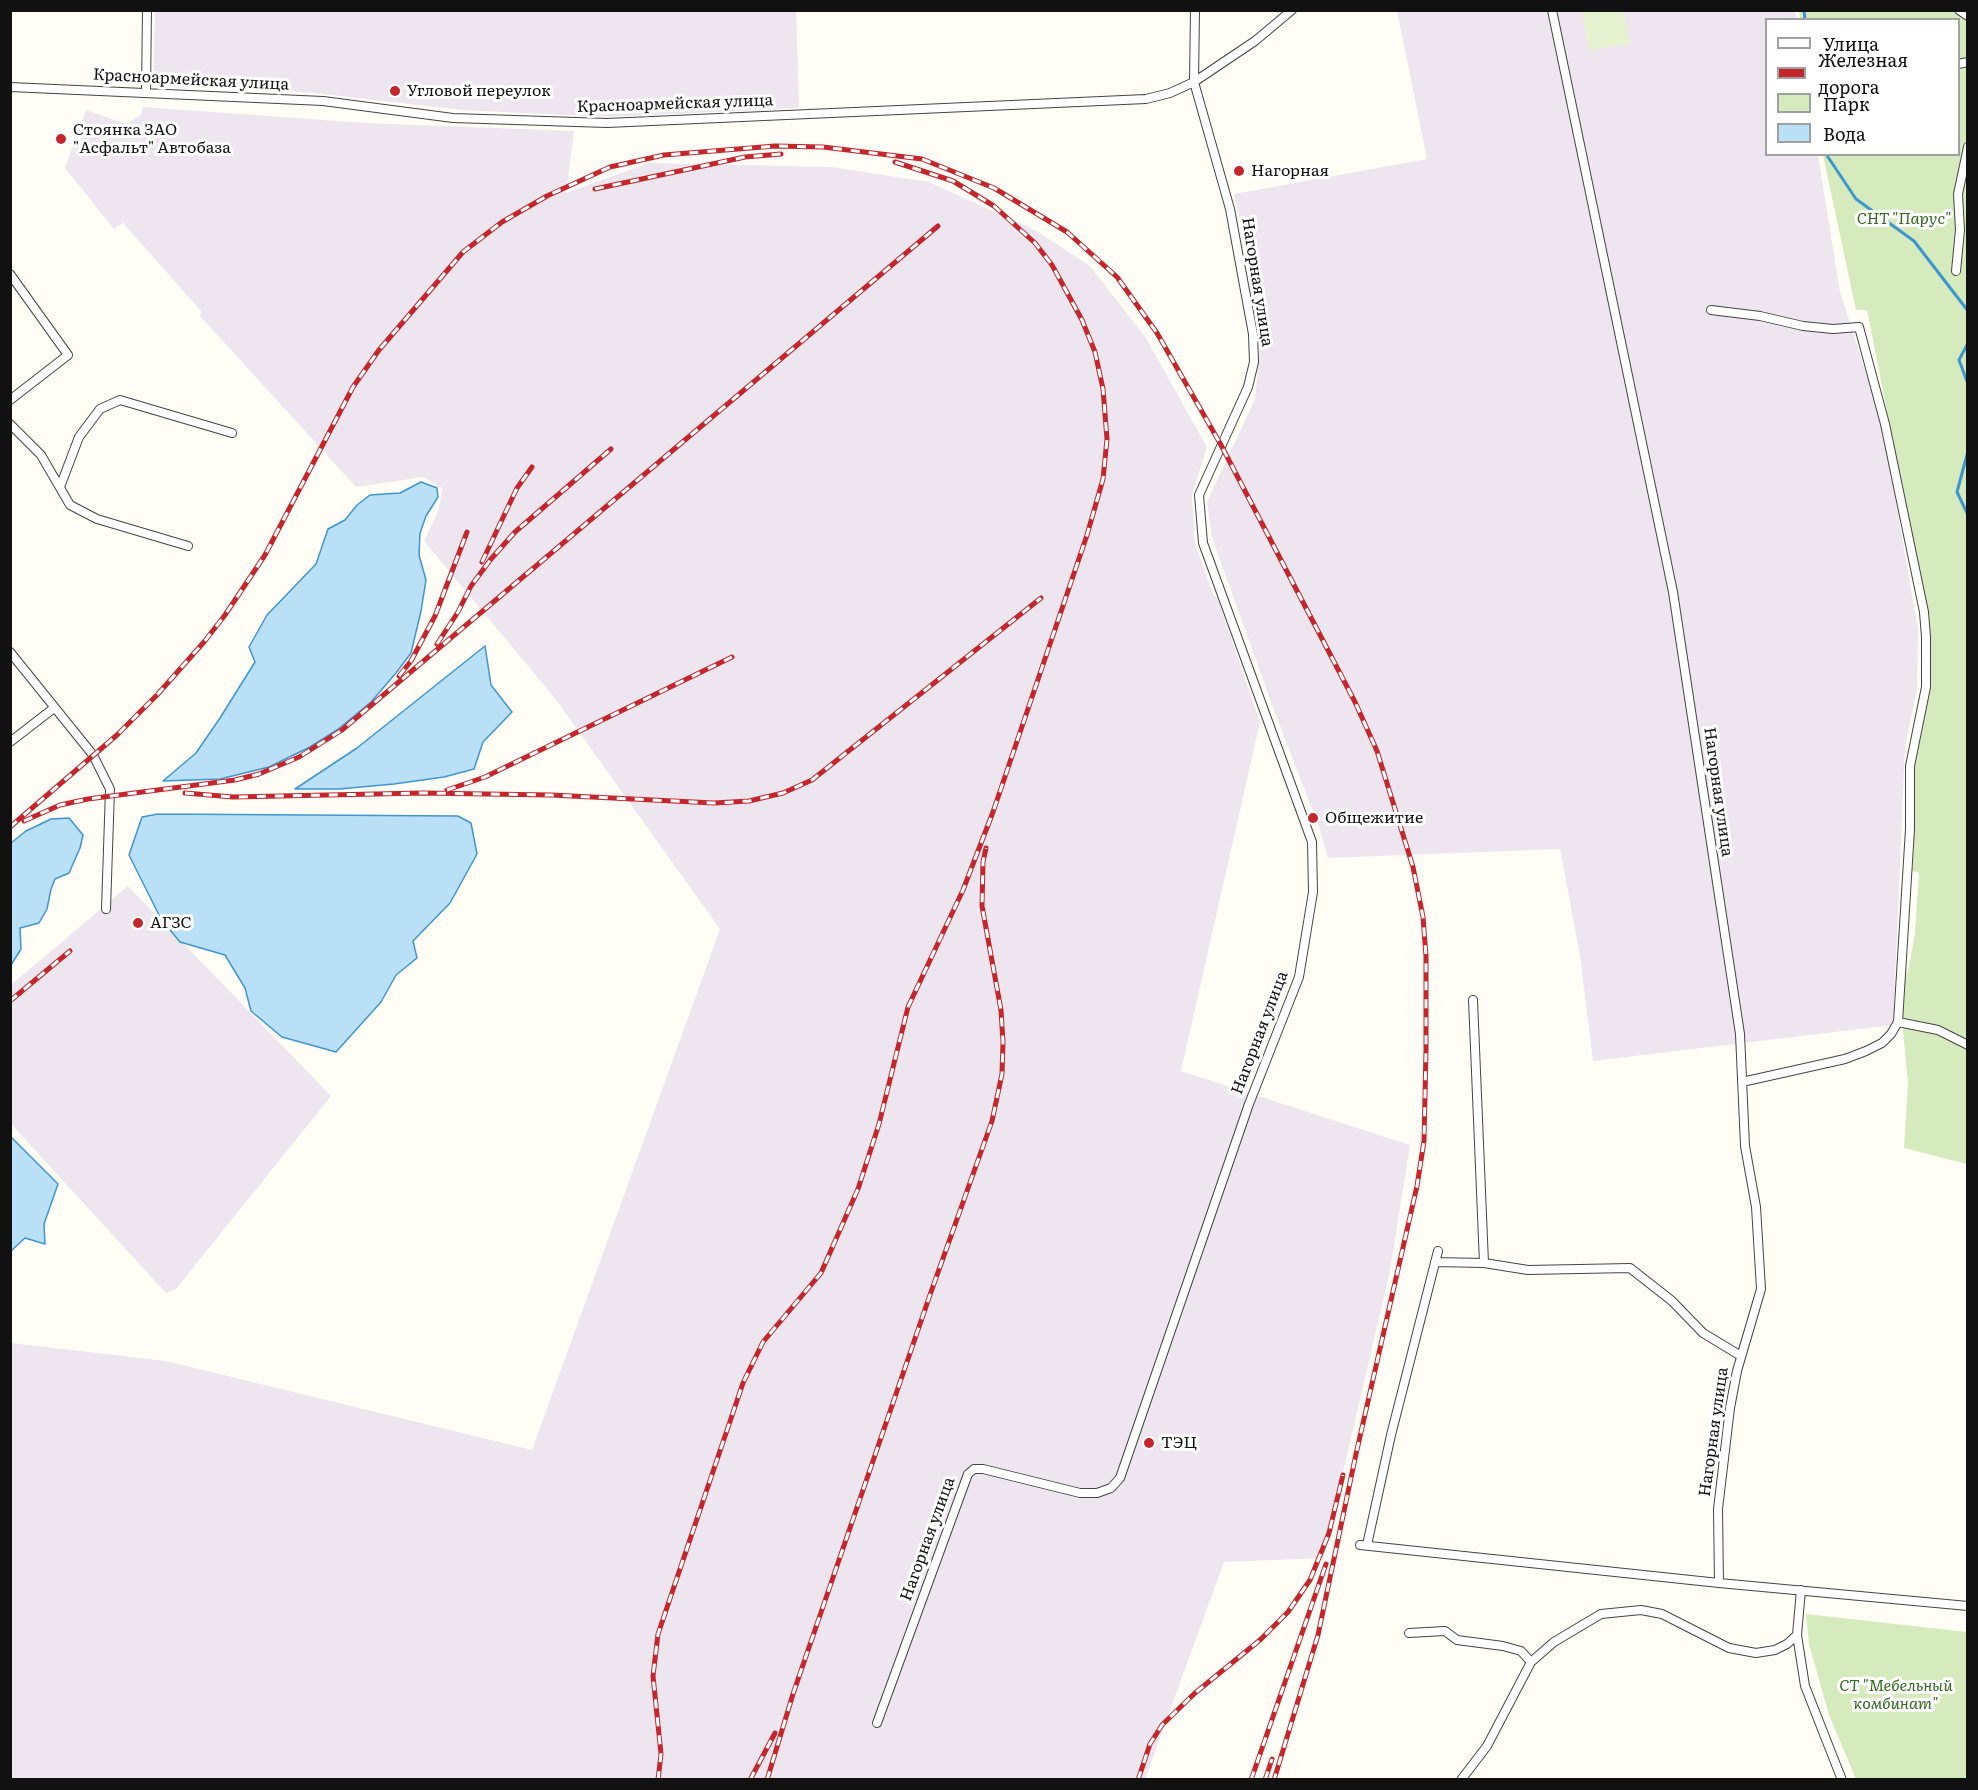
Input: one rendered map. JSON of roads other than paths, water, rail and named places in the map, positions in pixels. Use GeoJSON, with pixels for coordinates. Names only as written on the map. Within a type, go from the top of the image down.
{"type":"FeatureCollection","features":[{"type":"Feature","properties":{"kind":"street"},"geometry":{"type":"LineString","coordinates":[[146,92],[147,10]]}},
{"type":"Feature","properties":{"kind":"street","name":"Нагорная улица"},"geometry":{"type":"LineString","coordinates":[[877,1723],[968,1474],[974,1470],[983,1469],[1080,1492],[1097,1493],[1111,1488],[1120,1478],[1249,1104],[1299,977],[1313,892],[1312,842],[1203,543],[1199,495],[1248,387],[1254,362],[1253,334],[1230,209],[1194,82],[1195,10]]}},
{"type":"Feature","properties":{"kind":"street"},"geometry":{"type":"LineString","coordinates":[[1194,82],[1255,41],[1292,10]]}},
{"type":"Feature","properties":{"kind":"street","name":"Нагорная улица"},"geometry":{"type":"LineString","coordinates":[[1552,10],[1674,592],[1740,1034],[1745,1146],[1756,1206],[1761,1289],[1741,1356],[1730,1408],[1718,1509],[1719,1583]]}},
{"type":"Feature","properties":{"kind":"street"},"geometry":{"type":"LineString","coordinates":[[1959,10],[1968,16]]}},
{"type":"Feature","properties":{"kind":"street","name":"Красноармейская улица"},"geometry":{"type":"LineString","coordinates":[[10,87],[323,101],[453,118],[607,123],[1146,99],[1170,93],[1194,82]]}},
{"type":"Feature","properties":{"kind":"street"},"geometry":{"type":"LineString","coordinates":[[1956,272],[1960,230],[1958,194],[1968,147]]}},
{"type":"Feature","properties":{"kind":"street"},"geometry":{"type":"LineString","coordinates":[[10,274],[68,355],[10,400]]}},
{"type":"Feature","properties":{"kind":"street"},"geometry":{"type":"LineString","coordinates":[[1711,310],[1760,316],[1803,326],[1833,329],[1859,327],[1885,424],[1924,612],[1926,637],[1926,687],[1910,766],[1910,830],[1898,1022],[1882,1043],[1866,1051],[1845,1059],[1742,1082]]}},
{"type":"Feature","properties":{"kind":"street"},"geometry":{"type":"LineString","coordinates":[[60,488],[79,437],[100,409],[120,400],[232,432]]}},
{"type":"Feature","properties":{"kind":"street"},"geometry":{"type":"LineString","coordinates":[[10,424],[41,455],[70,504],[97,519],[188,546]]}},
{"type":"Feature","properties":{"kind":"street"},"geometry":{"type":"LineString","coordinates":[[10,652],[93,755],[110,789],[106,909]]}},
{"type":"Feature","properties":{"kind":"street"},"geometry":{"type":"LineString","coordinates":[[10,742],[54,708]]}},
{"type":"Feature","properties":{"kind":"street"},"geometry":{"type":"LineString","coordinates":[[1473,1000],[1484,1263]]}},
{"type":"Feature","properties":{"kind":"street"},"geometry":{"type":"LineString","coordinates":[[1898,1022],[1938,1030],[1968,1045]]}},
{"type":"Feature","properties":{"kind":"street"},"geometry":{"type":"LineString","coordinates":[[1438,1251],[1363,1545],[1719,1583],[1968,1606]]}},
{"type":"Feature","properties":{"kind":"street"},"geometry":{"type":"LineString","coordinates":[[1435,1262],[1484,1263],[1528,1270],[1630,1268],[1672,1301],[1703,1333],[1741,1356]]}},
{"type":"Feature","properties":{"kind":"street"},"geometry":{"type":"LineString","coordinates":[[1801,1590],[1797,1635],[1805,1686],[1842,1779]]}},
{"type":"Feature","properties":{"kind":"street"},"geometry":{"type":"LineString","coordinates":[[1461,1779],[1487,1746],[1531,1662],[1554,1642],[1601,1614],[1641,1610],[1662,1614],[1729,1648],[1756,1653],[1775,1650],[1787,1644],[1797,1635]]}},
{"type":"Feature","properties":{"kind":"street"},"geometry":{"type":"LineString","coordinates":[[1409,1633],[1444,1631],[1457,1640],[1503,1646],[1521,1651],[1531,1662]]}},
{"type":"Feature","properties":{"kind":"water"},"geometry":{"type":"Polygon","coordinates":[[[421,482],[437,488],[438,497],[426,516],[420,533],[419,555],[426,580],[421,611],[411,653],[371,702],[337,730],[310,747],[269,767],[220,779],[163,781],[196,753],[220,718],[255,662],[249,647],[267,615],[316,564],[328,529],[345,520],[357,505],[370,495],[400,493],[421,482]]]}},
{"type":"Feature","properties":{"kind":"water"},"geometry":{"type":"Polygon","coordinates":[[[485,646],[491,685],[512,712],[483,742],[474,769],[444,777],[394,784],[339,789],[295,789],[357,748],[485,646]]]}},
{"type":"Feature","properties":{"kind":"water"},"geometry":{"type":"Polygon","coordinates":[[[158,814],[458,816],[471,823],[477,854],[450,903],[413,941],[417,958],[396,975],[381,1002],[336,1052],[282,1037],[251,1011],[245,988],[225,955],[180,942],[161,919],[129,855],[142,817],[158,814]]]}},
{"type":"Feature","properties":{"kind":"water"},"geometry":{"type":"Polygon","coordinates":[[[69,818],[83,835],[80,848],[69,873],[55,879],[47,909],[39,923],[20,928],[21,949],[11,965],[11,843],[26,831],[51,819],[69,818]]]}},
{"type":"Feature","properties":{"kind":"water"},"geometry":{"type":"Polygon","coordinates":[[[10,1136],[58,1184],[44,1224],[45,1244],[25,1238],[11,1251],[10,1136]]]}},
{"type":"Feature","properties":{"kind":"waterway"},"geometry":{"type":"LineString","coordinates":[[1804,10],[1805,18]]}},
{"type":"Feature","properties":{"kind":"waterway"},"geometry":{"type":"LineString","coordinates":[[1827,156],[1856,199],[1914,241],[1968,311]]}},
{"type":"Feature","properties":{"kind":"waterway"},"geometry":{"type":"LineString","coordinates":[[1968,343],[1959,360],[1968,384]]}},
{"type":"Feature","properties":{"kind":"waterway"},"geometry":{"type":"LineString","coordinates":[[1968,451],[1957,492],[1968,515]]}},
{"type":"Feature","properties":{"kind":"railway"},"geometry":{"type":"LineString","coordinates":[[10,827],[117,735],[157,695],[225,615],[265,555],[353,387],[379,350],[463,252],[502,222],[547,196],[610,167],[664,155],[775,146],[823,147],[922,159],[994,188],[1067,232],[1117,277],[1157,333],[1221,445],[1355,702],[1377,751],[1413,867],[1423,917],[1426,956],[1424,1141],[1417,1186],[1356,1454],[1318,1635],[1274,1780]]}},
{"type":"Feature","properties":{"kind":"railway"},"geometry":{"type":"LineString","coordinates":[[595,189],[745,157],[781,154]]}},
{"type":"Feature","properties":{"kind":"railway"},"geometry":{"type":"LineString","coordinates":[[658,1780],[661,1754],[653,1676],[658,1634],[743,1383],[763,1342],[821,1273],[858,1189],[879,1124],[908,1007],[963,890],[993,812],[1087,535],[1103,479],[1107,439],[1103,389],[1095,352],[1082,320],[1052,265],[1035,243],[994,206],[953,181],[895,162]]}},
{"type":"Feature","properties":{"kind":"railway"},"geometry":{"type":"LineString","coordinates":[[24,821],[60,805],[88,799],[235,780],[259,774],[299,757],[342,730],[938,226]]}},
{"type":"Feature","properties":{"kind":"railway"},"geometry":{"type":"LineString","coordinates":[[437,644],[458,612],[471,586],[515,532],[611,449]]}},
{"type":"Feature","properties":{"kind":"railway"},"geometry":{"type":"LineString","coordinates":[[482,562],[517,488],[532,467]]}},
{"type":"Feature","properties":{"kind":"railway"},"geometry":{"type":"LineString","coordinates":[[399,676],[411,661],[435,616],[467,532]]}},
{"type":"Feature","properties":{"kind":"railway"},"geometry":{"type":"LineString","coordinates":[[185,793],[233,797],[422,793],[551,795],[714,803],[749,801],[783,793],[812,780],[1041,598]]}},
{"type":"Feature","properties":{"kind":"railway"},"geometry":{"type":"LineString","coordinates":[[447,790],[485,777],[732,657]]}},
{"type":"Feature","properties":{"kind":"railway"},"geometry":{"type":"LineString","coordinates":[[767,1780],[793,1694],[992,1121],[1002,1074],[1003,1042],[1001,1010],[982,906],[983,862],[986,848]]}},
{"type":"Feature","properties":{"kind":"railway"},"geometry":{"type":"LineString","coordinates":[[10,1001],[70,951]]}},
{"type":"Feature","properties":{"kind":"railway"},"geometry":{"type":"LineString","coordinates":[[1138,1780],[1150,1744],[1162,1725],[1195,1693],[1260,1640],[1288,1612],[1310,1580],[1329,1533],[1343,1475]]}},
{"type":"Feature","properties":{"kind":"railway"},"geometry":{"type":"LineString","coordinates":[[1251,1780],[1326,1564]]}},
{"type":"Feature","properties":{"kind":"railway"},"geometry":{"type":"LineString","coordinates":[[750,1780],[775,1733]]}},
{"type":"Feature","properties":{"kind":"railway"},"geometry":{"type":"LineString","coordinates":[[1265,1780],[1272,1759]]}},
{"type":"Feature","properties":{"kind":"place","name":"Угловой переулок"},"geometry":{"type":"Point","coordinates":[395,91]}},
{"type":"Feature","properties":{"kind":"place","name":"Стоянка ЗАО \"Асфальт\" Автобаза"},"geometry":{"type":"Point","coordinates":[61,139]}},
{"type":"Feature","properties":{"kind":"place","name":"Нагорная"},"geometry":{"type":"Point","coordinates":[1239,171]}},
{"type":"Feature","properties":{"kind":"place","name":"Общежитие"},"geometry":{"type":"Point","coordinates":[1313,818]}},
{"type":"Feature","properties":{"kind":"place","name":"АГЗС"},"geometry":{"type":"Point","coordinates":[138,923]}},
{"type":"Feature","properties":{"kind":"place","name":"ТЭЦ"},"geometry":{"type":"Point","coordinates":[1149,1443]}},
{"type":"Feature","properties":{"kind":"park label","name":"СНТ \"Парус\""},"geometry":{"type":"Point","coordinates":[1904,219]}},
{"type":"Feature","properties":{"kind":"park label","name":"СТ \"Мебельный комбинат\""},"geometry":{"type":"Point","coordinates":[1896,1695]}}]}
